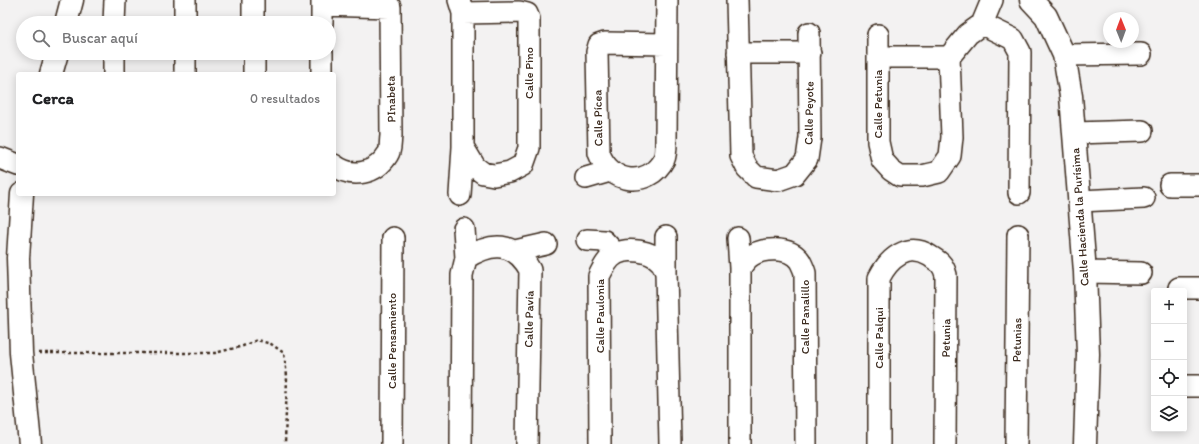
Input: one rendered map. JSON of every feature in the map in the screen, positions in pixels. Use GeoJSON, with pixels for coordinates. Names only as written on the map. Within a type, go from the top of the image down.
{"type":"FeatureCollection","features":[{"type":"Feature","properties":{"kind":"street"},"geometry":{"type":"LineString","coordinates":[[68,16],[72,0]]}},
{"type":"Feature","properties":{"kind":"street"},"geometry":{"type":"LineString","coordinates":[[114,16],[115,0]]}},
{"type":"Feature","properties":{"kind":"street"},"geometry":{"type":"LineString","coordinates":[[184,0],[185,16]]}},
{"type":"Feature","properties":{"kind":"street"},"geometry":{"type":"LineString","coordinates":[[253,0],[253,16]]}},
{"type":"Feature","properties":{"kind":"street"},"geometry":{"type":"LineString","coordinates":[[586,178],[610,172],[619,177],[639,179],[654,172],[664,158],[666,141],[667,0]]}},
{"type":"Feature","properties":{"kind":"street"},"geometry":{"type":"LineString","coordinates":[[737,0],[741,182]]}},
{"type":"Feature","properties":{"kind":"street"},"geometry":{"type":"LineString","coordinates":[[949,57],[968,34],[982,24],[992,0]]}},
{"type":"Feature","properties":{"kind":"street","name":"Calle Hacienda la Purísima"},"geometry":{"type":"LineString","coordinates":[[1031,0],[1046,16],[1064,55],[1072,96],[1085,272],[1088,354],[1085,444]]}},
{"type":"Feature","properties":{"kind":"street"},"geometry":{"type":"LineString","coordinates":[[322,9],[392,3]]}},
{"type":"Feature","properties":{"kind":"street","name":"PInabeta"},"geometry":{"type":"LineString","coordinates":[[343,171],[378,166],[389,153],[391,136],[392,3]]}},
{"type":"Feature","properties":{"kind":"street"},"geometry":{"type":"LineString","coordinates":[[460,195],[463,147],[461,6]]}},
{"type":"Feature","properties":{"kind":"street","name":"Calle Pino"},"geometry":{"type":"LineString","coordinates":[[461,6],[519,12],[527,14],[529,19],[529,148],[524,165],[510,172],[494,175],[483,173],[476,167],[463,147]]}},
{"type":"Feature","properties":{"kind":"street"},"geometry":{"type":"LineString","coordinates":[[982,24],[1013,39],[1020,52],[1019,193]]}},
{"type":"Feature","properties":{"kind":"street"},"geometry":{"type":"LineString","coordinates":[[878,35],[878,57]]}},
{"type":"Feature","properties":{"kind":"street","name":"Calle Pícea"},"geometry":{"type":"LineString","coordinates":[[610,172],[602,162],[598,145],[597,52],[599,45],[605,43],[666,44]]}},
{"type":"Feature","properties":{"kind":"street","name":"Calle Peyote"},"geometry":{"type":"LineString","coordinates":[[738,53],[810,43],[810,138],[807,159],[795,174],[778,180],[756,177],[747,168],[741,156]]}},
{"type":"Feature","properties":{"kind":"street"},"geometry":{"type":"LineString","coordinates":[[1064,55],[1141,54]]}},
{"type":"Feature","properties":{"kind":"street","name":"Calle Petunia"},"geometry":{"type":"LineString","coordinates":[[878,57],[949,57],[952,137],[950,156],[939,172],[922,176],[900,176],[891,170],[882,160],[878,142],[878,57]]}},
{"type":"Feature","properties":{"kind":"street"},"geometry":{"type":"LineString","coordinates":[[52,72],[55,60]]}},
{"type":"Feature","properties":{"kind":"street"},"geometry":{"type":"LineString","coordinates":[[114,60],[114,72]]}},
{"type":"Feature","properties":{"kind":"street"},"geometry":{"type":"LineString","coordinates":[[185,60],[185,72]]}},
{"type":"Feature","properties":{"kind":"street"},"geometry":{"type":"LineString","coordinates":[[254,60],[254,72]]}},
{"type":"Feature","properties":{"kind":"street"},"geometry":{"type":"LineString","coordinates":[[322,60],[322,72]]}},
{"type":"Feature","properties":{"kind":"street"},"geometry":{"type":"LineString","coordinates":[[1074,133],[1142,131]]}},
{"type":"Feature","properties":{"kind":"street"},"geometry":{"type":"LineString","coordinates":[[0,158],[16,164]]}},
{"type":"Feature","properties":{"kind":"street"},"geometry":{"type":"LineString","coordinates":[[1170,185],[1199,185]]}},
{"type":"Feature","properties":{"kind":"street"},"geometry":{"type":"LineString","coordinates":[[22,196],[18,258],[21,353],[30,444]]}},
{"type":"Feature","properties":{"kind":"street"},"geometry":{"type":"LineString","coordinates":[[1079,201],[1144,198]]}},
{"type":"Feature","properties":{"kind":"street"},"geometry":{"type":"LineString","coordinates":[[461,444],[462,275],[466,258],[464,229]]}},
{"type":"Feature","properties":{"kind":"street","name":"Petunias"},"geometry":{"type":"LineString","coordinates":[[1016,444],[1018,235]]}},
{"type":"Feature","properties":{"kind":"street"},"geometry":{"type":"LineString","coordinates":[[666,237],[670,444]]}},
{"type":"Feature","properties":{"kind":"street","name":"Calle Pensamiento"},"geometry":{"type":"LineString","coordinates":[[392,444],[393,238]]}},
{"type":"Feature","properties":{"kind":"street"},"geometry":{"type":"LineString","coordinates":[[738,238],[740,268],[740,444]]}},
{"type":"Feature","properties":{"kind":"street"},"geometry":{"type":"LineString","coordinates":[[587,240],[604,241],[616,254],[635,251],[651,255],[661,261],[666,272]]}},
{"type":"Feature","properties":{"kind":"street"},"geometry":{"type":"LineString","coordinates":[[466,258],[478,251],[497,246],[515,251],[546,244]]}},
{"type":"Feature","properties":{"kind":"street","name":"Calle Panalillo"},"geometry":{"type":"LineString","coordinates":[[740,268],[748,258],[774,250],[785,251],[792,254],[800,260],[805,273],[806,444]]}},
{"type":"Feature","properties":{"kind":"street","name":"Calle Palqui"},"geometry":{"type":"LineString","coordinates":[[879,444],[879,278],[897,256],[913,250]]}},
{"type":"Feature","properties":{"kind":"street","name":"Petunia"},"geometry":{"type":"LineString","coordinates":[[913,250],[927,254],[941,264],[946,275],[945,444]]}},
{"type":"Feature","properties":{"kind":"street","name":"Calle Pavía"},"geometry":{"type":"LineString","coordinates":[[515,251],[524,260],[530,270],[528,444]]}},
{"type":"Feature","properties":{"kind":"street","name":"Calle Paulonia"},"geometry":{"type":"LineString","coordinates":[[600,444],[599,276],[603,268],[616,254]]}},
{"type":"Feature","properties":{"kind":"street"},"geometry":{"type":"LineString","coordinates":[[1085,272],[1141,273]]}},
{"type":"Feature","properties":{"kind":"street"},"geometry":{"type":"LineString","coordinates":[[1187,386],[1199,386]]}},
{"type":"Feature","properties":{"kind":"path"},"geometry":{"type":"LineString","coordinates":[[21,353],[215,352],[243,346],[257,340],[271,344],[284,352],[286,376],[285,444]]}}]}
